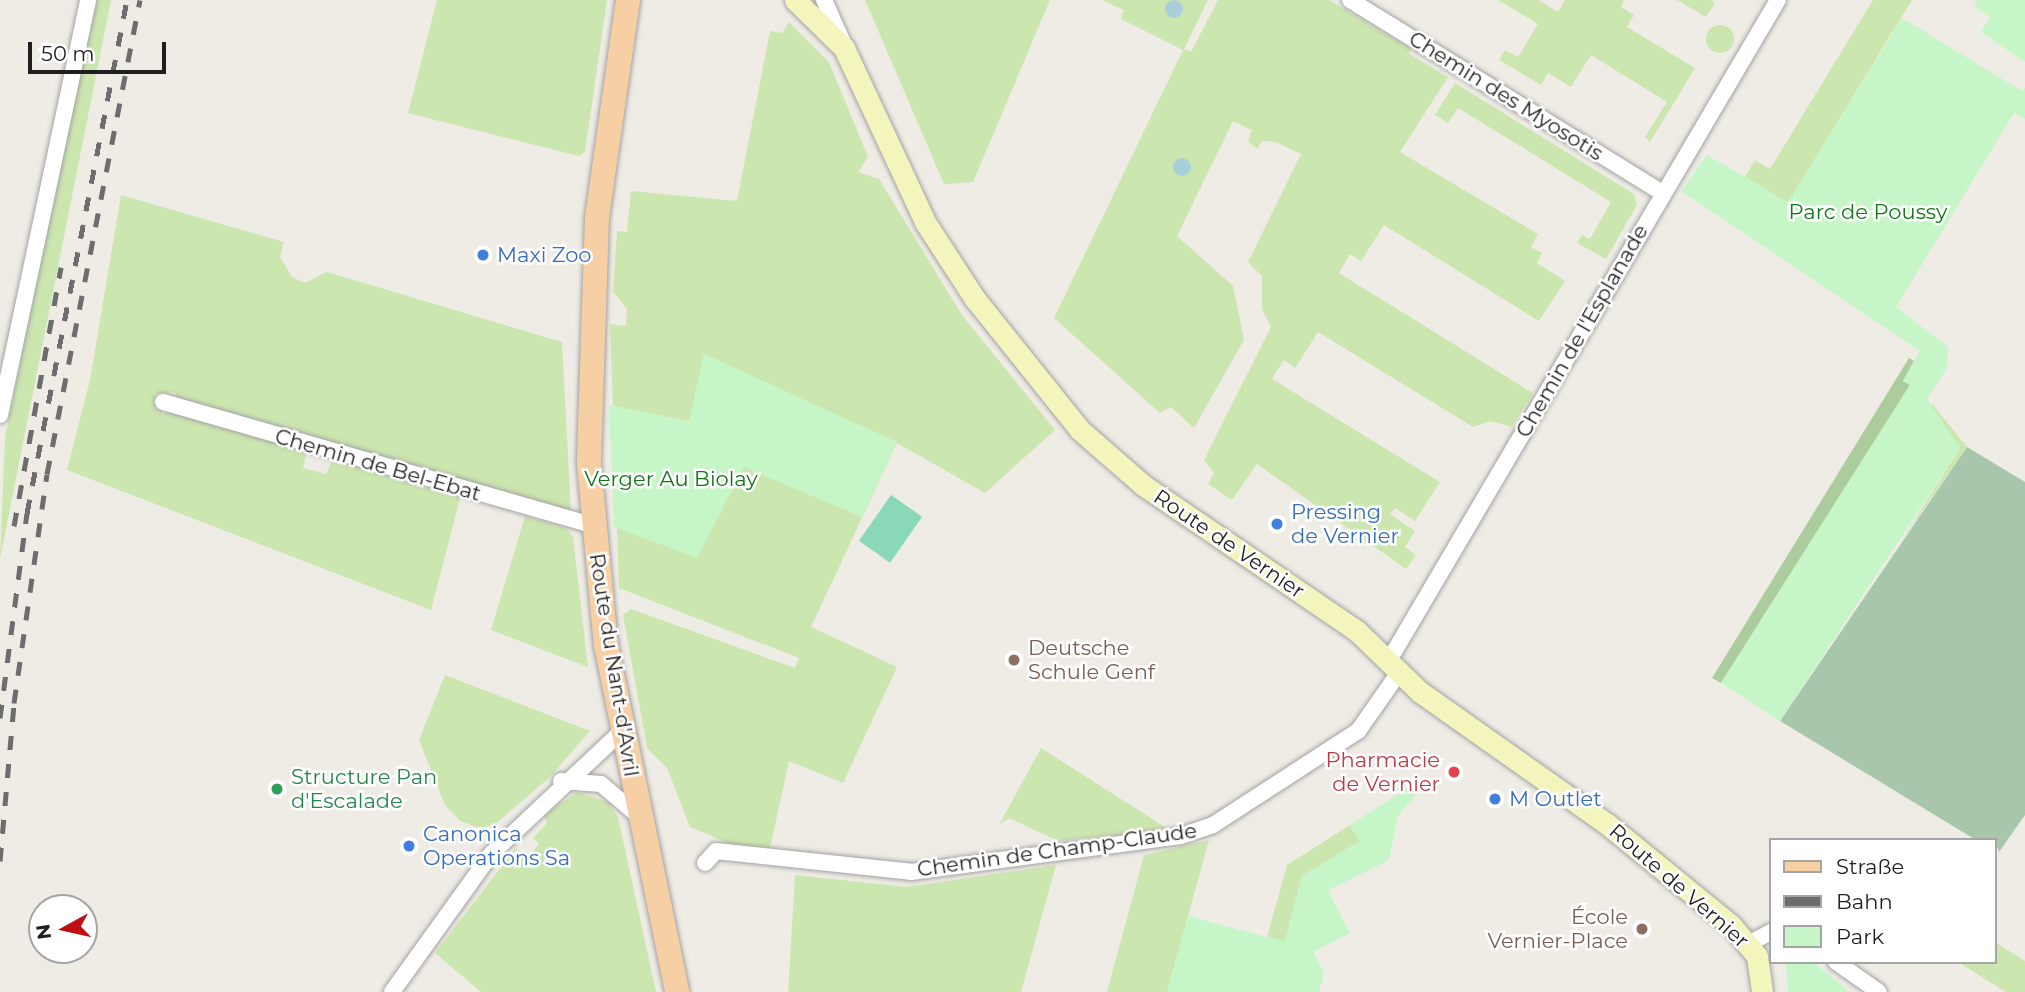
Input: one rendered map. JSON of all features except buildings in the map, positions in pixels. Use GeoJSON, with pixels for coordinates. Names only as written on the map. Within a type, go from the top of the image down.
{"type":"FeatureCollection","features":[{"type":"Feature","properties":{"kind":"main road","name":"Route du Nant-d'Avril"},"geometry":{"type":"LineString","coordinates":[[628,0],[589,311],[592,525],[622,731],[677,992]]}},
{"type":"Feature","properties":{"kind":"street"},"geometry":{"type":"LineString","coordinates":[[0,415],[88,0]]}},
{"type":"Feature","properties":{"kind":"street","name":"Route de Vernier"},"geometry":{"type":"LineString","coordinates":[[795,0],[845,48],[942,250],[1010,347],[1080,430],[1143,485],[1357,631],[1393,668],[1607,824],[1750,943],[1762,992]]}},
{"type":"Feature","properties":{"kind":"street"},"geometry":{"type":"LineString","coordinates":[[824,0],[845,48]]}},
{"type":"Feature","properties":{"kind":"street","name":"Chemin des Myosotis"},"geometry":{"type":"LineString","coordinates":[[1350,0],[1661,192]]}},
{"type":"Feature","properties":{"kind":"street","name":"Chemin de l'Esplanade"},"geometry":{"type":"LineString","coordinates":[[1393,668],[1661,192],[1778,0]]}},
{"type":"Feature","properties":{"kind":"street","name":"Chemin de Bel-Ebat"},"geometry":{"type":"LineString","coordinates":[[163,402],[592,525]]}},
{"type":"Feature","properties":{"kind":"street","name":"Chemin de Champ-Claude"},"geometry":{"type":"LineString","coordinates":[[705,863],[716,851],[911,872],[1181,836],[1213,825],[1358,731],[1393,668]]}},
{"type":"Feature","properties":{"kind":"street"},"geometry":{"type":"LineString","coordinates":[[392,992],[491,853],[561,782],[622,731]]}},
{"type":"Feature","properties":{"kind":"street"},"geometry":{"type":"LineString","coordinates":[[561,782],[601,784],[641,818]]}},
{"type":"Feature","properties":{"kind":"street"},"geometry":{"type":"LineString","coordinates":[[1750,943],[1770,933]]}},
{"type":"Feature","properties":{"kind":"street"},"geometry":{"type":"LineString","coordinates":[[1839,964],[1879,992]]}},
{"type":"Feature","properties":{"kind":"green space"},"geometry":{"type":"Polygon","coordinates":[[[95,0],[111,0],[0,559],[5,437],[95,0]]]}},
{"type":"Feature","properties":{"kind":"green space"},"geometry":{"type":"Polygon","coordinates":[[[437,0],[607,0],[585,152],[579,156],[408,113],[437,0]]]}},
{"type":"Feature","properties":{"kind":"green space"},"geometry":{"type":"Polygon","coordinates":[[[865,0],[1050,0],[973,182],[944,184],[865,0]]]}},
{"type":"Feature","properties":{"kind":"green space"},"geometry":{"type":"Polygon","coordinates":[[[1102,0],[1208,0],[1184,49],[1191,52],[1218,0],[1329,0],[1411,49],[1409,54],[1448,77],[1400,152],[1538,234],[1531,247],[1542,253],[1537,263],[1565,281],[1539,321],[1384,225],[1361,261],[1350,254],[1339,273],[1533,393],[1512,427],[1490,421],[1473,427],[1318,332],[1295,368],[1284,360],[1272,379],[1440,482],[1415,521],[1395,508],[1390,514],[1415,531],[1405,547],[1416,555],[1406,569],[1257,464],[1232,500],[1208,484],[1214,473],[1204,460],[1271,327],[1262,309],[1262,276],[1248,262],[1301,154],[1276,142],[1262,141],[1257,149],[1248,141],[1252,130],[1233,121],[1177,236],[1233,286],[1244,340],[1194,428],[1171,407],[1160,413],[1054,318],[1183,50],[1121,19],[1124,10],[1102,0]]]}},
{"type":"Feature","properties":{"kind":"green space"},"geometry":{"type":"Polygon","coordinates":[[[1498,0],[1538,0],[1558,12],[1565,0],[1624,0],[1621,7],[1634,15],[1627,27],[1695,68],[1650,142],[1645,137],[1667,102],[1591,55],[1571,87],[1548,73],[1541,85],[1499,60],[1505,50],[1518,57],[1538,24],[1498,0]]]}},
{"type":"Feature","properties":{"kind":"green space"},"geometry":{"type":"Polygon","coordinates":[[[1677,0],[1710,0],[1715,3],[1706,17],[1677,0]]]}},
{"type":"Feature","properties":{"kind":"green space"},"geometry":{"type":"Polygon","coordinates":[[[1873,0],[1912,0],[1788,203],[1745,177],[1755,160],[1770,169],[1873,0]]]}},
{"type":"Feature","properties":{"kind":"green space"},"geometry":{"type":"Polygon","coordinates":[[[1978,0],[2025,0],[2025,62],[1981,32],[1990,17],[1974,6],[1978,0]]]}},
{"type":"Feature","properties":{"kind":"green space","name":"Parc de Poussy"},"geometry":{"type":"Polygon","coordinates":[[[1902,18],[2022,91],[2025,87],[2025,119],[2014,113],[1896,307],[1948,347],[1947,368],[1927,399],[1960,448],[1780,721],[1721,683],[1910,385],[1903,381],[1920,351],[1681,191],[1707,155],[1788,202],[1902,18]]]}},
{"type":"Feature","properties":{"kind":"green space"},"geometry":{"type":"Polygon","coordinates":[[[789,22],[829,62],[868,157],[858,172],[879,179],[962,315],[1055,430],[985,493],[897,443],[811,627],[897,667],[843,783],[789,761],[770,848],[733,845],[690,827],[667,768],[647,748],[623,615],[631,609],[795,668],[799,658],[619,588],[610,324],[626,326],[627,309],[613,292],[617,231],[627,232],[631,191],[737,201],[770,31],[782,33],[789,22]]]}},
{"type":"Feature","properties":{"kind":"green space"},"geometry":{"type":"Polygon","coordinates":[[[1720,25],[1730,29],[1734,39],[1730,49],[1720,53],[1710,49],[1706,39],[1710,29],[1720,25]]]}},
{"type":"Feature","properties":{"kind":"green space"},"geometry":{"type":"Polygon","coordinates":[[[1455,83],[1634,194],[1637,205],[1606,259],[1577,243],[1582,235],[1590,239],[1611,202],[1458,108],[1448,123],[1435,115],[1455,83]]]}},
{"type":"Feature","properties":{"kind":"green space"},"geometry":{"type":"Polygon","coordinates":[[[121,195],[284,242],[280,257],[292,277],[305,283],[327,272],[562,342],[571,512],[178,401],[175,392],[155,394],[162,414],[171,411],[307,452],[303,468],[326,474],[332,460],[460,498],[431,610],[67,470],[90,380],[121,195]]]}},
{"type":"Feature","properties":{"kind":"green space","name":"Verger Au Biolay"},"geometry":{"type":"Polygon","coordinates":[[[704,354],[897,442],[862,517],[744,467],[697,558],[614,527],[609,405],[689,421],[704,354]]]}},
{"type":"Feature","properties":{"kind":"green space"},"geometry":{"type":"Polygon","coordinates":[[[1909,358],[1914,361],[1903,381],[1910,385],[1721,683],[1712,678],[1909,358]]]}},
{"type":"Feature","properties":{"kind":"green space"},"geometry":{"type":"Polygon","coordinates":[[[1932,404],[1967,447],[1904,537],[1960,448],[1928,410],[1932,404]]]}},
{"type":"Feature","properties":{"kind":"green space"},"geometry":{"type":"Polygon","coordinates":[[[1967,447],[2025,482],[2025,815],[1999,852],[1997,838],[1973,838],[1780,721],[1967,447]]]}},
{"type":"Feature","properties":{"kind":"green space"},"geometry":{"type":"Polygon","coordinates":[[[891,495],[922,517],[890,563],[859,541],[891,495]]]}},
{"type":"Feature","properties":{"kind":"green space"},"geometry":{"type":"Polygon","coordinates":[[[525,516],[566,528],[573,537],[588,667],[491,630],[525,516]]]}},
{"type":"Feature","properties":{"kind":"green space"},"geometry":{"type":"Polygon","coordinates":[[[445,675],[590,731],[550,777],[494,825],[479,828],[460,821],[445,805],[419,740],[445,675]]]}},
{"type":"Feature","properties":{"kind":"green space"},"geometry":{"type":"Polygon","coordinates":[[[1041,748],[1168,829],[1058,841],[1009,818],[999,825],[1041,748]]]}},
{"type":"Feature","properties":{"kind":"green space"},"geometry":{"type":"Polygon","coordinates":[[[1415,783],[1421,788],[1398,816],[1389,860],[1328,890],[1350,933],[1313,952],[1324,973],[1319,992],[1167,992],[1188,916],[1285,942],[1302,876],[1360,841],[1350,825],[1415,783]]]}},
{"type":"Feature","properties":{"kind":"green space"},"geometry":{"type":"Polygon","coordinates":[[[577,792],[608,802],[618,817],[656,992],[481,992],[435,953],[515,849],[529,855],[539,844],[533,838],[547,823],[544,815],[577,792]]]}},
{"type":"Feature","properties":{"kind":"green space"},"geometry":{"type":"Polygon","coordinates":[[[1350,825],[1360,841],[1302,876],[1285,942],[1267,937],[1287,865],[1350,825]]]}},
{"type":"Feature","properties":{"kind":"green space"},"geometry":{"type":"Polygon","coordinates":[[[1209,840],[1167,992],[1107,992],[1144,855],[1209,840]]]}},
{"type":"Feature","properties":{"kind":"green space"},"geometry":{"type":"Polygon","coordinates":[[[1056,865],[1021,992],[788,992],[795,875],[907,887],[1056,865]]]}},
{"type":"Feature","properties":{"kind":"green space"},"geometry":{"type":"Polygon","coordinates":[[[1997,943],[2025,961],[2025,992],[2006,992],[1961,964],[1997,964],[1997,943]]]}},
{"type":"Feature","properties":{"kind":"green space"},"geometry":{"type":"Polygon","coordinates":[[[1786,964],[1815,964],[1850,992],[1788,992],[1786,964]]]}},
{"type":"Feature","properties":{"kind":"water"},"geometry":{"type":"Polygon","coordinates":[[[1174,0],[1180,3],[1183,9],[1180,15],[1174,18],[1168,15],[1165,9],[1168,3],[1174,0]]]}},
{"type":"Feature","properties":{"kind":"water"},"geometry":{"type":"Polygon","coordinates":[[[1178,158],[1186,158],[1191,167],[1189,174],[1178,176],[1173,171],[1173,163],[1178,158]]]}},
{"type":"Feature","properties":{"kind":"railway"},"geometry":{"type":"LineString","coordinates":[[0,718],[27,513],[127,0]]}},
{"type":"Feature","properties":{"kind":"railway"},"geometry":{"type":"LineString","coordinates":[[0,861],[14,703],[47,474],[140,0]]}},
{"type":"Feature","properties":{"kind":"railway"},"geometry":{"type":"LineString","coordinates":[[14,526],[61,267]]}},
{"type":"Feature","properties":{"kind":"place","name":"Maxi Zoo"},"geometry":{"type":"Point","coordinates":[483,255]}},
{"type":"Feature","properties":{"kind":"place","name":"Pressing de Vernier"},"geometry":{"type":"Point","coordinates":[1277,524]}},
{"type":"Feature","properties":{"kind":"place","name":"Deutsche Schule Genf"},"geometry":{"type":"Point","coordinates":[1014,660]}},
{"type":"Feature","properties":{"kind":"place","name":"Pharmacie de Vernier"},"geometry":{"type":"Point","coordinates":[1454,772]}},
{"type":"Feature","properties":{"kind":"place","name":"Structure Pan d'Escalade"},"geometry":{"type":"Point","coordinates":[277,789]}},
{"type":"Feature","properties":{"kind":"place","name":"M Outlet"},"geometry":{"type":"Point","coordinates":[1495,799]}},
{"type":"Feature","properties":{"kind":"place","name":"Canonica Operations Sa"},"geometry":{"type":"Point","coordinates":[409,846]}},
{"type":"Feature","properties":{"kind":"place","name":"École Vernier-Place"},"geometry":{"type":"Point","coordinates":[1642,929]}}]}
